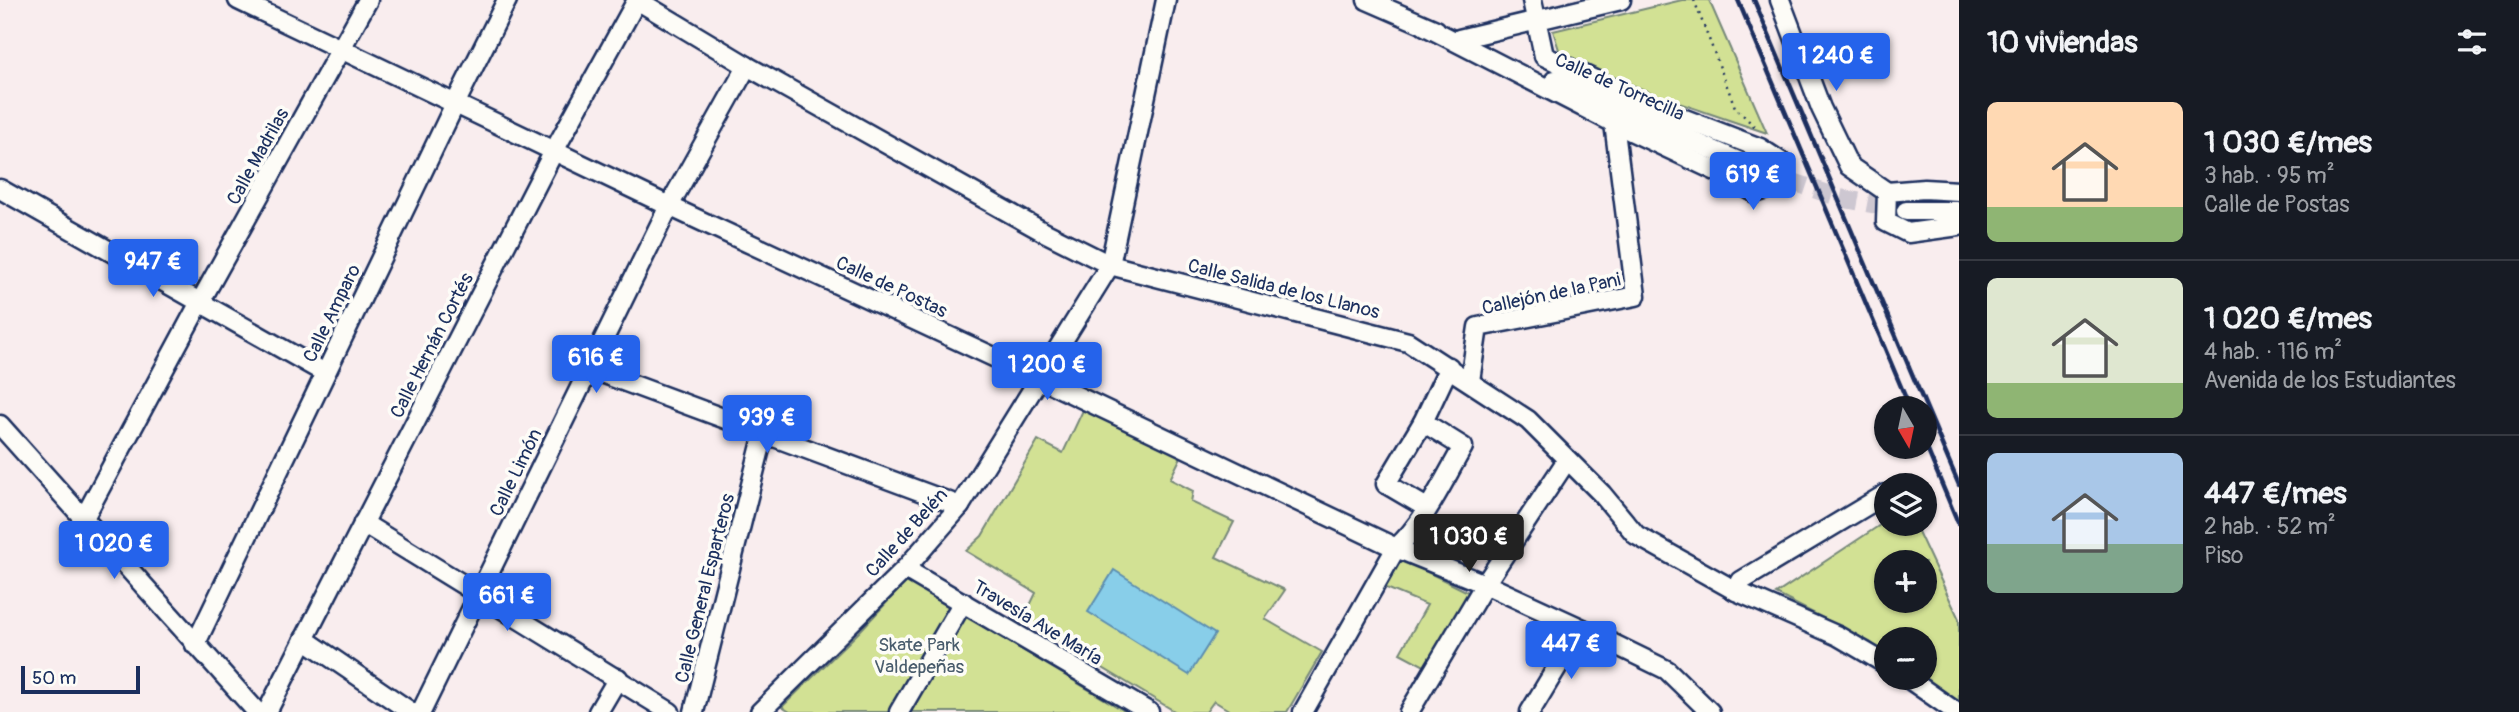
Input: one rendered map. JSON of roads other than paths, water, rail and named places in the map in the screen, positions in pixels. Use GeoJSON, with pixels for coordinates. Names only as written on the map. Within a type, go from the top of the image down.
{"type":"FeatureCollection","features":[{"type":"Feature","properties":{"kind":"street","name":"Calle de Postas"},"geometry":{"type":"LineString","coordinates":[[237,0],[668,206],[1402,543],[1583,629],[1667,670],[1710,712]]}},
{"type":"Feature","properties":{"kind":"street","name":"Calle Madrilas"},"geometry":{"type":"LineString","coordinates":[[85,519],[199,304],[368,0]]}},
{"type":"Feature","properties":{"kind":"street","name":"Calle Amparo"},"geometry":{"type":"LineString","coordinates":[[195,645],[507,0]]}},
{"type":"Feature","properties":{"kind":"street","name":"Calle Salida de los Llanos"},"geometry":{"type":"LineString","coordinates":[[637,0],[1042,232],[1110,265],[1408,342],[1528,420],[1602,494],[1636,535],[1736,591],[1838,636],[1874,657]]}},
{"type":"Feature","properties":{"kind":"street","name":"Calle Hernán Cortés"},"geometry":{"type":"LineString","coordinates":[[267,712],[554,151],[637,0]]}},
{"type":"Feature","properties":{"kind":"street","name":"Calle de Belén"},"geometry":{"type":"LineString","coordinates":[[769,709],[905,569],[960,506],[1110,265],[1166,0]]}},
{"type":"Feature","properties":{"kind":"street","name":"Calle de Torrecilla"},"geometry":{"type":"LineString","coordinates":[[1367,0],[1763,172]]}},
{"type":"Feature","properties":{"kind":"street"},"geometry":{"type":"LineString","coordinates":[[1425,26],[1614,123],[1733,179],[1755,193],[1777,186],[1780,161],[1760,148],[1643,103],[1544,55],[1532,0]]}},
{"type":"Feature","properties":{"kind":"street"},"geometry":{"type":"LineString","coordinates":[[1459,39],[1621,0]]}},
{"type":"Feature","properties":{"kind":"street"},"geometry":{"type":"LineString","coordinates":[[1780,0],[1821,108],[1850,166],[1887,192],[1924,188],[1959,191]]}},
{"type":"Feature","properties":{"kind":"street","name":"Calle Limón"},"geometry":{"type":"LineString","coordinates":[[421,712],[668,206],[747,65]]}},
{"type":"Feature","properties":{"kind":"street","name":"Callejón de la Pani"},"geometry":{"type":"LineString","coordinates":[[1470,381],[1478,327],[1636,296],[1614,123]]}},
{"type":"Feature","properties":{"kind":"street"},"geometry":{"type":"LineString","coordinates":[[0,189],[325,373]]}},
{"type":"Feature","properties":{"kind":"street"},"geometry":{"type":"LineString","coordinates":[[1887,192],[1886,222],[1908,233],[1959,226]]}},
{"type":"Feature","properties":{"kind":"street"},"geometry":{"type":"LineString","coordinates":[[1906,211],[1959,211]]}},
{"type":"Feature","properties":{"kind":"street"},"geometry":{"type":"LineString","coordinates":[[1427,508],[1386,484],[1423,422],[1449,367]]}},
{"type":"Feature","properties":{"kind":"street"},"geometry":{"type":"LineString","coordinates":[[588,368],[960,506]]}},
{"type":"Feature","properties":{"kind":"street"},"geometry":{"type":"LineString","coordinates":[[1303,712],[1402,543],[1427,508],[1463,447],[1423,422]]}},
{"type":"Feature","properties":{"kind":"street"},"geometry":{"type":"LineString","coordinates":[[0,425],[257,712]]}},
{"type":"Feature","properties":{"kind":"street","name":"Calle General Esparteros"},"geometry":{"type":"LineString","coordinates":[[694,712],[764,433]]}},
{"type":"Feature","properties":{"kind":"street"},"geometry":{"type":"LineString","coordinates":[[1409,712],[1486,584],[1567,460]]}},
{"type":"Feature","properties":{"kind":"street"},"geometry":{"type":"LineString","coordinates":[[1736,591],[1741,581],[1874,501]]}},
{"type":"Feature","properties":{"kind":"street"},"geometry":{"type":"LineString","coordinates":[[363,523],[670,712]]}},
{"type":"Feature","properties":{"kind":"street","name":"Travesía Ave María"},"geometry":{"type":"LineString","coordinates":[[905,569],[963,602],[1124,705],[1149,712]]}},
{"type":"Feature","properties":{"kind":"street"},"geometry":{"type":"LineString","coordinates":[[899,712],[963,602]]}},
{"type":"Feature","properties":{"kind":"street"},"geometry":{"type":"LineString","coordinates":[[1530,712],[1583,629]]}},
{"type":"Feature","properties":{"kind":"street"},"geometry":{"type":"LineString","coordinates":[[303,639],[411,712]]}},
{"type":"Feature","properties":{"kind":"street"},"geometry":{"type":"LineString","coordinates":[[598,712],[618,678]]}},
{"type":"Feature","properties":{"kind":"street"},"geometry":{"type":"LineString","coordinates":[[1925,690],[1956,712]]}},
{"type":"Feature","properties":{"kind":"water"},"geometry":{"type":"Polygon","coordinates":[[[1114,570],[1215,634],[1189,675],[1088,612],[1114,570]]]}},
{"type":"Feature","properties":{"kind":"tunnel"},"geometry":{"type":"LineString","coordinates":[[1764,172],[1840,198],[1899,209]]}},
{"type":"Feature","properties":{"kind":"railway"},"geometry":{"type":"LineString","coordinates":[[1738,0],[1905,396]]}},
{"type":"Feature","properties":{"kind":"railway"},"geometry":{"type":"LineString","coordinates":[[1754,0],[1959,485]]}},
{"type":"Feature","properties":{"kind":"railway"},"geometry":{"type":"LineString","coordinates":[[1931,459],[1959,525]]}},
{"type":"Feature","properties":{"kind":"park label","name":"Skate Park Valdepeñas"},"geometry":{"type":"Point","coordinates":[919,655]}}]}
